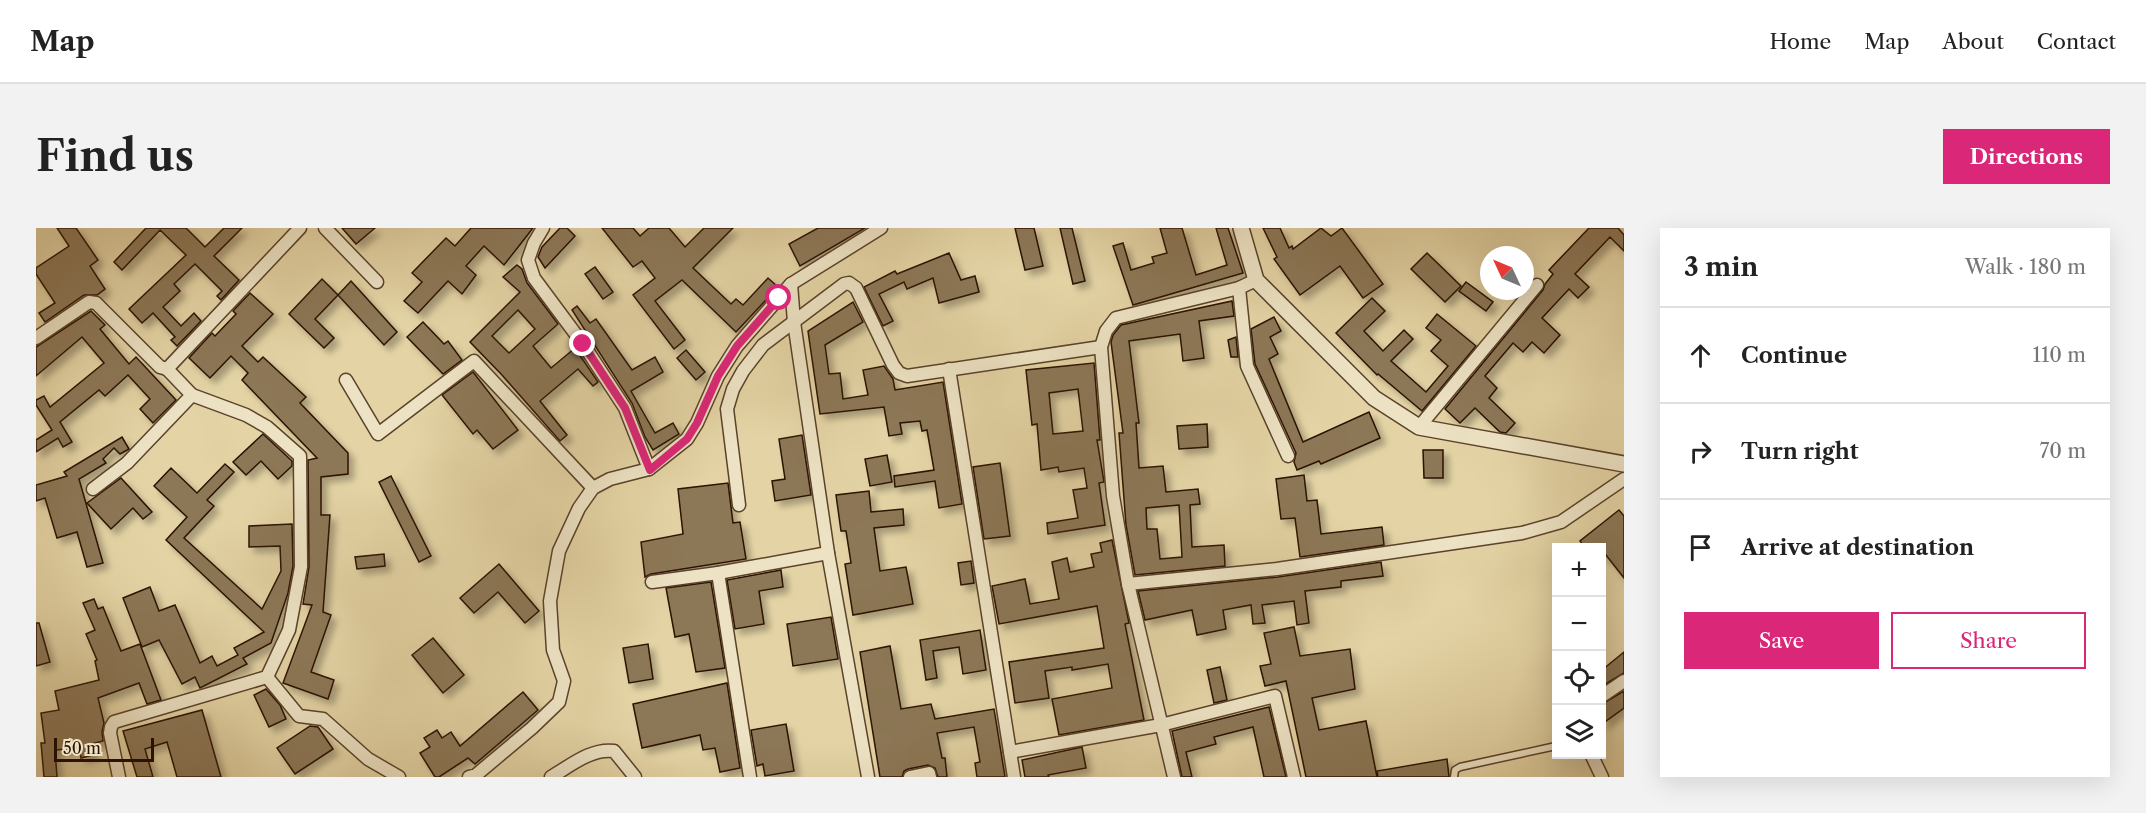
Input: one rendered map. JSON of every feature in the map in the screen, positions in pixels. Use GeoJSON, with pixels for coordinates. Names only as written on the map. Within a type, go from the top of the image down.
{"type":"FeatureCollection","features":[{"type":"Feature","properties":{"kind":"street"},"geometry":{"type":"LineString","coordinates":[[167,369],[300,228]]}},
{"type":"Feature","properties":{"kind":"street"},"geometry":{"type":"LineString","coordinates":[[325,228],[377,282]]}},
{"type":"Feature","properties":{"kind":"street"},"geometry":{"type":"LineString","coordinates":[[543,228],[528,260],[534,278],[583,344],[625,408],[650,470]]}},
{"type":"Feature","properties":{"kind":"street"},"geometry":{"type":"LineString","coordinates":[[469,777],[476,775],[532,728],[558,702],[564,681],[553,650],[550,601],[559,551],[579,508],[593,488],[609,479],[650,470],[687,439],[697,423],[718,376],[737,346],[791,284],[881,228]]}},
{"type":"Feature","properties":{"kind":"street"},"geometry":{"type":"LineString","coordinates":[[1241,228],[1256,280],[1374,398],[1419,427],[1624,464]]}},
{"type":"Feature","properties":{"kind":"street"},"geometry":{"type":"LineString","coordinates":[[1174,777],[1128,584],[1113,496],[1101,347],[1110,323],[1116,318],[1239,288],[1256,280]]}},
{"type":"Feature","properties":{"kind":"street"},"geometry":{"type":"LineString","coordinates":[[739,505],[727,409],[742,371],[762,345],[844,284],[849,283],[856,288],[893,365],[899,373],[907,376],[1101,347]]}},
{"type":"Feature","properties":{"kind":"street"},"geometry":{"type":"LineString","coordinates":[[791,284],[794,322],[828,553],[868,777]]}},
{"type":"Feature","properties":{"kind":"street"},"geometry":{"type":"LineString","coordinates":[[1419,427],[1537,285]]}},
{"type":"Feature","properties":{"kind":"street"},"geometry":{"type":"LineString","coordinates":[[1239,288],[1247,366],[1288,456]]}},
{"type":"Feature","properties":{"kind":"street"},"geometry":{"type":"LineString","coordinates":[[36,338],[89,302],[96,303],[160,367],[167,369],[192,396],[246,415],[267,427],[300,456],[301,567],[289,630],[267,677],[114,722],[111,733],[119,777]]}},
{"type":"Feature","properties":{"kind":"street"},"geometry":{"type":"LineString","coordinates":[[346,380],[378,434],[474,362],[593,488]]}},
{"type":"Feature","properties":{"kind":"street"},"geometry":{"type":"LineString","coordinates":[[949,369],[1014,777]]}},
{"type":"Feature","properties":{"kind":"street"},"geometry":{"type":"LineString","coordinates":[[93,489],[127,463],[192,396]]}},
{"type":"Feature","properties":{"kind":"street"},"geometry":{"type":"LineString","coordinates":[[1128,584],[1277,569],[1522,533],[1562,522],[1624,479]]}},
{"type":"Feature","properties":{"kind":"street"},"geometry":{"type":"LineString","coordinates":[[652,582],[718,573],[828,553]]}},
{"type":"Feature","properties":{"kind":"street"},"geometry":{"type":"LineString","coordinates":[[718,573],[750,777]]}},
{"type":"Feature","properties":{"kind":"street"},"geometry":{"type":"LineString","coordinates":[[267,677],[299,716],[323,719],[368,759],[399,777]]}},
{"type":"Feature","properties":{"kind":"street"},"geometry":{"type":"LineString","coordinates":[[1606,693],[1624,681]]}},
{"type":"Feature","properties":{"kind":"street"},"geometry":{"type":"LineString","coordinates":[[1010,752],[1161,725],[1275,696],[1294,777]]}},
{"type":"Feature","properties":{"kind":"street"},"geometry":{"type":"LineString","coordinates":[[551,777],[592,753],[604,750],[614,751],[635,777]]}},
{"type":"Feature","properties":{"kind":"street"},"geometry":{"type":"LineString","coordinates":[[1593,759],[1602,777]]}},
{"type":"Feature","properties":{"kind":"street"},"geometry":{"type":"LineString","coordinates":[[910,777],[929,774],[930,777]]}},
{"type":"Feature","properties":{"kind":"lane"},"geometry":{"type":"LineString","coordinates":[[1454,777],[1455,770],[1461,767],[1552,747]]}},
{"type":"Feature","properties":{"kind":"building"},"geometry":{"type":"Polygon","coordinates":[[[57,228],[76,228],[98,260],[90,266],[105,289],[97,295],[84,295],[45,322],[39,313],[55,303],[36,274],[36,268],[69,246],[57,228]]]}},
{"type":"Feature","properties":{"kind":"building"},"geometry":{"type":"Polygon","coordinates":[[[146,228],[186,228],[205,247],[224,228],[242,228],[214,256],[239,280],[221,300],[217,296],[222,291],[195,264],[174,284],[180,291],[163,307],[181,326],[194,313],[201,321],[177,346],[171,340],[175,337],[153,313],[142,323],[129,309],[186,255],[160,230],[122,270],[114,262],[146,228]]]}},
{"type":"Feature","properties":{"kind":"building"},"geometry":{"type":"Polygon","coordinates":[[[342,228],[375,228],[356,244],[342,228]]]}},
{"type":"Feature","properties":{"kind":"building"},"geometry":{"type":"Polygon","coordinates":[[[471,228],[533,228],[504,265],[484,246],[466,266],[476,275],[462,294],[448,281],[418,313],[404,301],[422,282],[412,273],[446,238],[455,246],[471,228]]]}},
{"type":"Feature","properties":{"kind":"building"},"geometry":{"type":"Polygon","coordinates":[[[560,228],[567,228],[575,236],[545,268],[538,257],[542,247],[560,228]]]}},
{"type":"Feature","properties":{"kind":"building"},"geometry":{"type":"Polygon","coordinates":[[[602,228],[633,228],[640,236],[649,228],[669,228],[685,247],[704,228],[733,228],[693,268],[731,304],[736,299],[743,305],[768,278],[778,287],[736,332],[682,280],[655,301],[685,340],[674,349],[633,295],[655,278],[642,261],[633,267],[602,228]]]}},
{"type":"Feature","properties":{"kind":"building"},"geometry":{"type":"Polygon","coordinates":[[[818,228],[865,228],[800,266],[789,244],[818,228]]]}},
{"type":"Feature","properties":{"kind":"building"},"geometry":{"type":"Polygon","coordinates":[[[1015,228],[1034,228],[1043,266],[1025,270],[1015,228]]]}},
{"type":"Feature","properties":{"kind":"building"},"geometry":{"type":"Polygon","coordinates":[[[1060,228],[1072,228],[1085,281],[1073,284],[1060,228]]]}},
{"type":"Feature","properties":{"kind":"building"},"geometry":{"type":"Polygon","coordinates":[[[1160,228],[1182,228],[1196,275],[1227,265],[1216,228],[1228,228],[1243,273],[1133,305],[1113,246],[1123,243],[1131,270],[1154,263],[1152,257],[1167,253],[1160,228]]]}},
{"type":"Feature","properties":{"kind":"building"},"geometry":{"type":"Polygon","coordinates":[[[1263,228],[1280,228],[1289,248],[1292,246],[1293,249],[1321,228],[1331,236],[1342,228],[1383,284],[1363,298],[1340,266],[1300,295],[1274,259],[1277,257],[1263,228]]]}},
{"type":"Feature","properties":{"kind":"building"},"geometry":{"type":"Polygon","coordinates":[[[1589,228],[1618,228],[1624,235],[1624,251],[1610,237],[1575,274],[1589,287],[1578,298],[1569,289],[1542,318],[1560,335],[1544,353],[1532,342],[1523,352],[1513,343],[1485,376],[1497,388],[1489,398],[1515,423],[1506,433],[1500,432],[1475,408],[1460,423],[1445,409],[1543,290],[1553,274],[1549,270],[1589,228]]]}},
{"type":"Feature","properties":{"kind":"building"},"geometry":{"type":"Polygon","coordinates":[[[949,253],[961,280],[975,276],[979,292],[939,303],[933,278],[907,289],[904,282],[879,294],[893,321],[883,326],[864,287],[895,271],[897,274],[949,253]]]}},
{"type":"Feature","properties":{"kind":"building"},"geometry":{"type":"Polygon","coordinates":[[[1427,253],[1461,286],[1445,302],[1411,269],[1427,253]]]}},
{"type":"Feature","properties":{"kind":"building"},"geometry":{"type":"Polygon","coordinates":[[[517,265],[522,269],[527,283],[558,324],[533,346],[551,368],[575,348],[598,382],[593,386],[578,369],[540,401],[567,435],[560,441],[470,342],[520,292],[503,277],[517,265]],[[518,310],[492,336],[509,353],[535,329],[518,310]]]}},
{"type":"Feature","properties":{"kind":"building"},"geometry":{"type":"Polygon","coordinates":[[[595,267],[613,292],[603,299],[585,274],[595,267]]]}},
{"type":"Feature","properties":{"kind":"building"},"geometry":{"type":"Polygon","coordinates":[[[322,279],[338,295],[315,319],[334,338],[324,348],[289,314],[322,279]]]}},
{"type":"Feature","properties":{"kind":"building"},"geometry":{"type":"Polygon","coordinates":[[[351,281],[397,332],[384,345],[338,295],[351,281]]]}},
{"type":"Feature","properties":{"kind":"building"},"geometry":{"type":"Polygon","coordinates":[[[1466,282],[1480,292],[1480,300],[1493,302],[1486,311],[1459,291],[1466,282]]]}},
{"type":"Feature","properties":{"kind":"building"},"geometry":{"type":"Polygon","coordinates":[[[250,293],[273,314],[242,346],[258,362],[263,357],[306,397],[300,403],[348,453],[348,474],[321,477],[321,515],[330,515],[323,612],[331,615],[311,672],[334,680],[328,699],[283,683],[312,605],[303,604],[309,567],[308,460],[317,458],[242,380],[248,373],[231,356],[210,378],[189,358],[212,333],[215,336],[236,314],[233,311],[250,293]]]}},
{"type":"Feature","properties":{"kind":"building"},"geometry":{"type":"Polygon","coordinates":[[[1372,298],[1385,311],[1364,331],[1383,351],[1404,330],[1413,339],[1391,361],[1426,392],[1448,366],[1431,351],[1441,340],[1426,328],[1437,314],[1476,346],[1422,411],[1377,375],[1336,333],[1372,298]]]}},
{"type":"Feature","properties":{"kind":"building"},"geometry":{"type":"Polygon","coordinates":[[[1232,301],[1234,316],[1199,321],[1204,358],[1183,361],[1180,334],[1129,341],[1139,423],[1136,423],[1139,468],[1163,466],[1166,492],[1198,489],[1200,504],[1190,505],[1192,547],[1224,545],[1225,566],[1135,575],[1126,525],[1119,433],[1123,433],[1111,342],[1113,335],[1121,325],[1232,301]],[[1179,505],[1146,508],[1147,529],[1157,529],[1160,559],[1182,557],[1179,505]]]}},
{"type":"Feature","properties":{"kind":"building"},"geometry":{"type":"Polygon","coordinates":[[[853,302],[863,322],[825,345],[829,374],[840,373],[843,399],[868,395],[863,370],[884,366],[893,379],[895,390],[943,382],[962,504],[939,508],[935,481],[895,487],[894,476],[934,470],[927,430],[922,431],[920,421],[900,423],[902,434],[889,436],[884,407],[820,414],[808,331],[853,302]]]}},
{"type":"Feature","properties":{"kind":"building"},"geometry":{"type":"Polygon","coordinates":[[[577,306],[590,323],[596,319],[632,370],[655,357],[663,372],[631,391],[655,433],[673,423],[679,434],[653,450],[645,437],[632,403],[572,310],[577,306]]]}},
{"type":"Feature","properties":{"kind":"building"},"geometry":{"type":"Polygon","coordinates":[[[91,311],[105,325],[100,329],[129,364],[136,357],[176,400],[153,423],[140,409],[150,399],[128,375],[105,396],[99,390],[60,422],[72,442],[63,447],[58,438],[36,452],[36,440],[52,430],[36,405],[36,400],[44,396],[50,407],[104,363],[82,337],[36,376],[36,347],[91,311]]]}},
{"type":"Feature","properties":{"kind":"building"},"geometry":{"type":"Polygon","coordinates":[[[1274,317],[1281,331],[1270,337],[1278,354],[1269,359],[1303,442],[1369,412],[1380,438],[1321,464],[1319,461],[1297,470],[1294,462],[1296,453],[1255,364],[1251,329],[1274,317]]]}},
{"type":"Feature","properties":{"kind":"building"},"geometry":{"type":"Polygon","coordinates":[[[423,322],[444,344],[448,341],[462,360],[443,374],[407,337],[423,322]]]}},
{"type":"Feature","properties":{"kind":"building"},"geometry":{"type":"Polygon","coordinates":[[[1236,337],[1238,357],[1231,357],[1228,340],[1236,337]]]}},
{"type":"Feature","properties":{"kind":"building"},"geometry":{"type":"Polygon","coordinates":[[[686,350],[705,372],[696,380],[677,358],[686,350]]]}},
{"type":"Feature","properties":{"kind":"building"},"geometry":{"type":"Polygon","coordinates":[[[1094,363],[1100,440],[1097,440],[1104,482],[1099,483],[1105,525],[1048,534],[1047,523],[1078,518],[1073,490],[1087,488],[1084,468],[1059,472],[1058,467],[1041,470],[1037,424],[1032,425],[1026,370],[1094,363]],[[1078,389],[1049,393],[1053,434],[1083,431],[1078,389]]]}},
{"type":"Feature","properties":{"kind":"building"},"geometry":{"type":"Polygon","coordinates":[[[473,372],[518,430],[493,449],[477,430],[473,434],[442,395],[473,372]]]}},
{"type":"Feature","properties":{"kind":"building"},"geometry":{"type":"Polygon","coordinates":[[[1207,424],[1208,447],[1179,449],[1177,426],[1207,424]]]}},
{"type":"Feature","properties":{"kind":"building"},"geometry":{"type":"Polygon","coordinates":[[[263,434],[292,461],[292,466],[278,479],[261,461],[246,475],[233,462],[263,434]]]}},
{"type":"Feature","properties":{"kind":"building"},"geometry":{"type":"Polygon","coordinates":[[[802,435],[811,495],[775,501],[772,481],[785,479],[779,439],[802,435]]]}},
{"type":"Feature","properties":{"kind":"building"},"geometry":{"type":"Polygon","coordinates":[[[122,437],[129,449],[120,454],[114,448],[103,459],[106,463],[79,479],[103,563],[87,567],[77,532],[57,538],[45,498],[36,501],[36,485],[67,476],[64,472],[122,437]]]}},
{"type":"Feature","properties":{"kind":"building"},"geometry":{"type":"Polygon","coordinates":[[[1423,450],[1443,450],[1443,478],[1424,478],[1423,450]]]}},
{"type":"Feature","properties":{"kind":"building"},"geometry":{"type":"Polygon","coordinates":[[[887,455],[892,482],[870,486],[865,459],[887,455]]]}},
{"type":"Feature","properties":{"kind":"building"},"geometry":{"type":"Polygon","coordinates":[[[1000,463],[1010,536],[984,539],[973,467],[1000,463]]]}},
{"type":"Feature","properties":{"kind":"building"},"geometry":{"type":"Polygon","coordinates":[[[225,464],[234,472],[207,500],[214,506],[184,538],[262,609],[281,571],[280,546],[249,547],[249,526],[292,524],[293,566],[288,593],[271,643],[243,658],[247,664],[200,688],[195,677],[182,684],[159,640],[142,647],[123,598],[150,587],[159,611],[175,605],[200,663],[212,656],[217,666],[238,655],[234,648],[264,632],[166,540],[187,517],[154,486],[171,468],[197,493],[225,464]]]}},
{"type":"Feature","properties":{"kind":"building"},"geometry":{"type":"Polygon","coordinates":[[[1304,475],[1307,501],[1317,500],[1321,534],[1382,527],[1384,545],[1300,557],[1295,518],[1281,519],[1276,479],[1304,475]]]}},
{"type":"Feature","properties":{"kind":"building"},"geometry":{"type":"Polygon","coordinates":[[[391,476],[431,556],[419,562],[379,482],[391,476]]]}},
{"type":"Feature","properties":{"kind":"building"},"geometry":{"type":"Polygon","coordinates":[[[121,478],[152,512],[143,519],[133,508],[111,529],[87,503],[121,478]]]}},
{"type":"Feature","properties":{"kind":"building"},"geometry":{"type":"Polygon","coordinates":[[[728,483],[733,523],[740,522],[746,559],[651,574],[645,577],[641,542],[683,534],[678,489],[728,483]]]}},
{"type":"Feature","properties":{"kind":"building"},"geometry":{"type":"Polygon","coordinates":[[[869,491],[871,512],[903,509],[904,525],[874,528],[880,571],[906,567],[913,604],[853,615],[845,564],[851,563],[846,531],[841,531],[836,495],[869,491]]]}},
{"type":"Feature","properties":{"kind":"building"},"geometry":{"type":"Polygon","coordinates":[[[1619,510],[1624,516],[1624,578],[1606,555],[1606,543],[1581,543],[1580,541],[1619,510]]]}},
{"type":"Feature","properties":{"kind":"building"},"geometry":{"type":"Polygon","coordinates":[[[1112,540],[1129,623],[1125,624],[1144,720],[1059,735],[1052,699],[1112,688],[1108,664],[1072,670],[1072,667],[1045,671],[1049,698],[1015,703],[1009,662],[1104,648],[1097,606],[999,624],[992,586],[1025,579],[1030,604],[1059,599],[1052,562],[1067,558],[1070,572],[1094,567],[1091,554],[1102,552],[1100,543],[1112,540]]]}},
{"type":"Feature","properties":{"kind":"building"},"geometry":{"type":"Polygon","coordinates":[[[384,554],[385,566],[357,569],[355,557],[384,554]]]}},
{"type":"Feature","properties":{"kind":"building"},"geometry":{"type":"Polygon","coordinates":[[[971,561],[974,583],[961,585],[958,563],[971,561]]]}},
{"type":"Feature","properties":{"kind":"building"},"geometry":{"type":"Polygon","coordinates":[[[1381,562],[1383,576],[1341,581],[1341,587],[1305,591],[1309,623],[1297,625],[1294,601],[1262,605],[1265,623],[1253,624],[1251,605],[1223,610],[1226,629],[1197,635],[1192,610],[1145,620],[1138,591],[1278,577],[1381,562]]]}},
{"type":"Feature","properties":{"kind":"building"},"geometry":{"type":"Polygon","coordinates":[[[499,564],[539,611],[525,623],[498,592],[474,613],[460,598],[499,564]]]}},
{"type":"Feature","properties":{"kind":"building"},"geometry":{"type":"Polygon","coordinates":[[[781,570],[783,587],[759,591],[764,624],[735,629],[727,580],[781,570]]]}},
{"type":"Feature","properties":{"kind":"building"},"geometry":{"type":"Polygon","coordinates":[[[711,582],[725,668],[696,672],[689,634],[675,637],[666,588],[711,582]]]}},
{"type":"Feature","properties":{"kind":"building"},"geometry":{"type":"Polygon","coordinates":[[[94,599],[98,609],[103,607],[121,651],[140,644],[161,700],[147,704],[139,683],[98,698],[104,723],[103,741],[91,744],[93,755],[81,758],[79,748],[55,750],[57,777],[44,777],[41,743],[45,743],[41,713],[59,710],[55,691],[99,680],[95,661],[97,660],[86,634],[95,630],[83,603],[94,599]]]}},
{"type":"Feature","properties":{"kind":"building"},"geometry":{"type":"Polygon","coordinates":[[[831,617],[838,659],[793,666],[787,624],[831,617]]]}},
{"type":"Feature","properties":{"kind":"building"},"geometry":{"type":"Polygon","coordinates":[[[36,623],[39,623],[50,662],[36,666],[36,623]]]}},
{"type":"Feature","properties":{"kind":"building"},"geometry":{"type":"Polygon","coordinates":[[[1294,627],[1300,656],[1350,649],[1355,689],[1312,698],[1319,730],[1366,721],[1377,777],[1306,777],[1286,681],[1265,686],[1260,666],[1271,664],[1264,633],[1294,627]]]}},
{"type":"Feature","properties":{"kind":"building"},"geometry":{"type":"Polygon","coordinates":[[[980,630],[986,670],[963,674],[959,647],[933,651],[937,678],[926,680],[920,640],[980,630]]]}},
{"type":"Feature","properties":{"kind":"building"},"geometry":{"type":"Polygon","coordinates":[[[433,638],[464,675],[443,693],[412,655],[433,638]]]}},
{"type":"Feature","properties":{"kind":"building"},"geometry":{"type":"Polygon","coordinates":[[[648,644],[653,679],[629,683],[623,648],[648,644]]]}},
{"type":"Feature","properties":{"kind":"building"},"geometry":{"type":"Polygon","coordinates":[[[890,646],[901,709],[931,704],[935,719],[994,709],[1005,777],[977,777],[975,763],[980,762],[974,727],[937,733],[942,758],[945,758],[947,777],[938,777],[935,768],[928,765],[908,769],[904,771],[902,777],[880,777],[860,652],[890,646]]]}},
{"type":"Feature","properties":{"kind":"building"},"geometry":{"type":"Polygon","coordinates":[[[1624,652],[1624,673],[1606,684],[1606,667],[1624,652]]]}},
{"type":"Feature","properties":{"kind":"building"},"geometry":{"type":"Polygon","coordinates":[[[1220,667],[1227,700],[1214,703],[1207,670],[1220,667]]]}},
{"type":"Feature","properties":{"kind":"building"},"geometry":{"type":"Polygon","coordinates":[[[727,683],[740,768],[720,772],[715,748],[703,750],[700,735],[642,748],[633,704],[727,683]]]}},
{"type":"Feature","properties":{"kind":"building"},"geometry":{"type":"Polygon","coordinates":[[[266,689],[280,705],[286,719],[269,727],[254,695],[266,689]]]}},
{"type":"Feature","properties":{"kind":"building"},"geometry":{"type":"Polygon","coordinates":[[[1624,691],[1624,708],[1606,721],[1606,702],[1624,691]]]}},
{"type":"Feature","properties":{"kind":"building"},"geometry":{"type":"Polygon","coordinates":[[[523,692],[538,710],[475,764],[468,758],[439,777],[435,777],[420,753],[430,747],[424,738],[437,730],[442,738],[451,732],[460,746],[523,692]]]}},
{"type":"Feature","properties":{"kind":"building"},"geometry":{"type":"Polygon","coordinates":[[[1269,707],[1286,777],[1264,777],[1253,727],[1214,737],[1216,744],[1186,752],[1192,777],[1182,777],[1172,731],[1269,707]]]}},
{"type":"Feature","properties":{"kind":"building"},"geometry":{"type":"Polygon","coordinates":[[[202,710],[221,777],[177,777],[167,742],[145,749],[153,777],[137,777],[123,731],[202,710]]]}},
{"type":"Feature","properties":{"kind":"building"},"geometry":{"type":"Polygon","coordinates":[[[786,724],[794,771],[765,776],[763,764],[757,766],[751,730],[786,724]]]}},
{"type":"Feature","properties":{"kind":"building"},"geometry":{"type":"Polygon","coordinates":[[[310,726],[318,727],[333,749],[295,774],[277,748],[310,726]]]}},
{"type":"Feature","properties":{"kind":"building"},"geometry":{"type":"Polygon","coordinates":[[[1082,747],[1086,768],[1048,775],[1049,777],[1025,777],[1022,760],[1082,747]]]}},
{"type":"Feature","properties":{"kind":"building"},"geometry":{"type":"Polygon","coordinates":[[[1447,759],[1449,777],[1378,777],[1377,771],[1447,759]]]}},
{"type":"Feature","properties":{"kind":"route"},"geometry":{"type":"LineString","coordinates":[[583,344],[625,408],[650,470],[687,439],[697,423],[718,376],[737,346],[779,298]]}}]}
